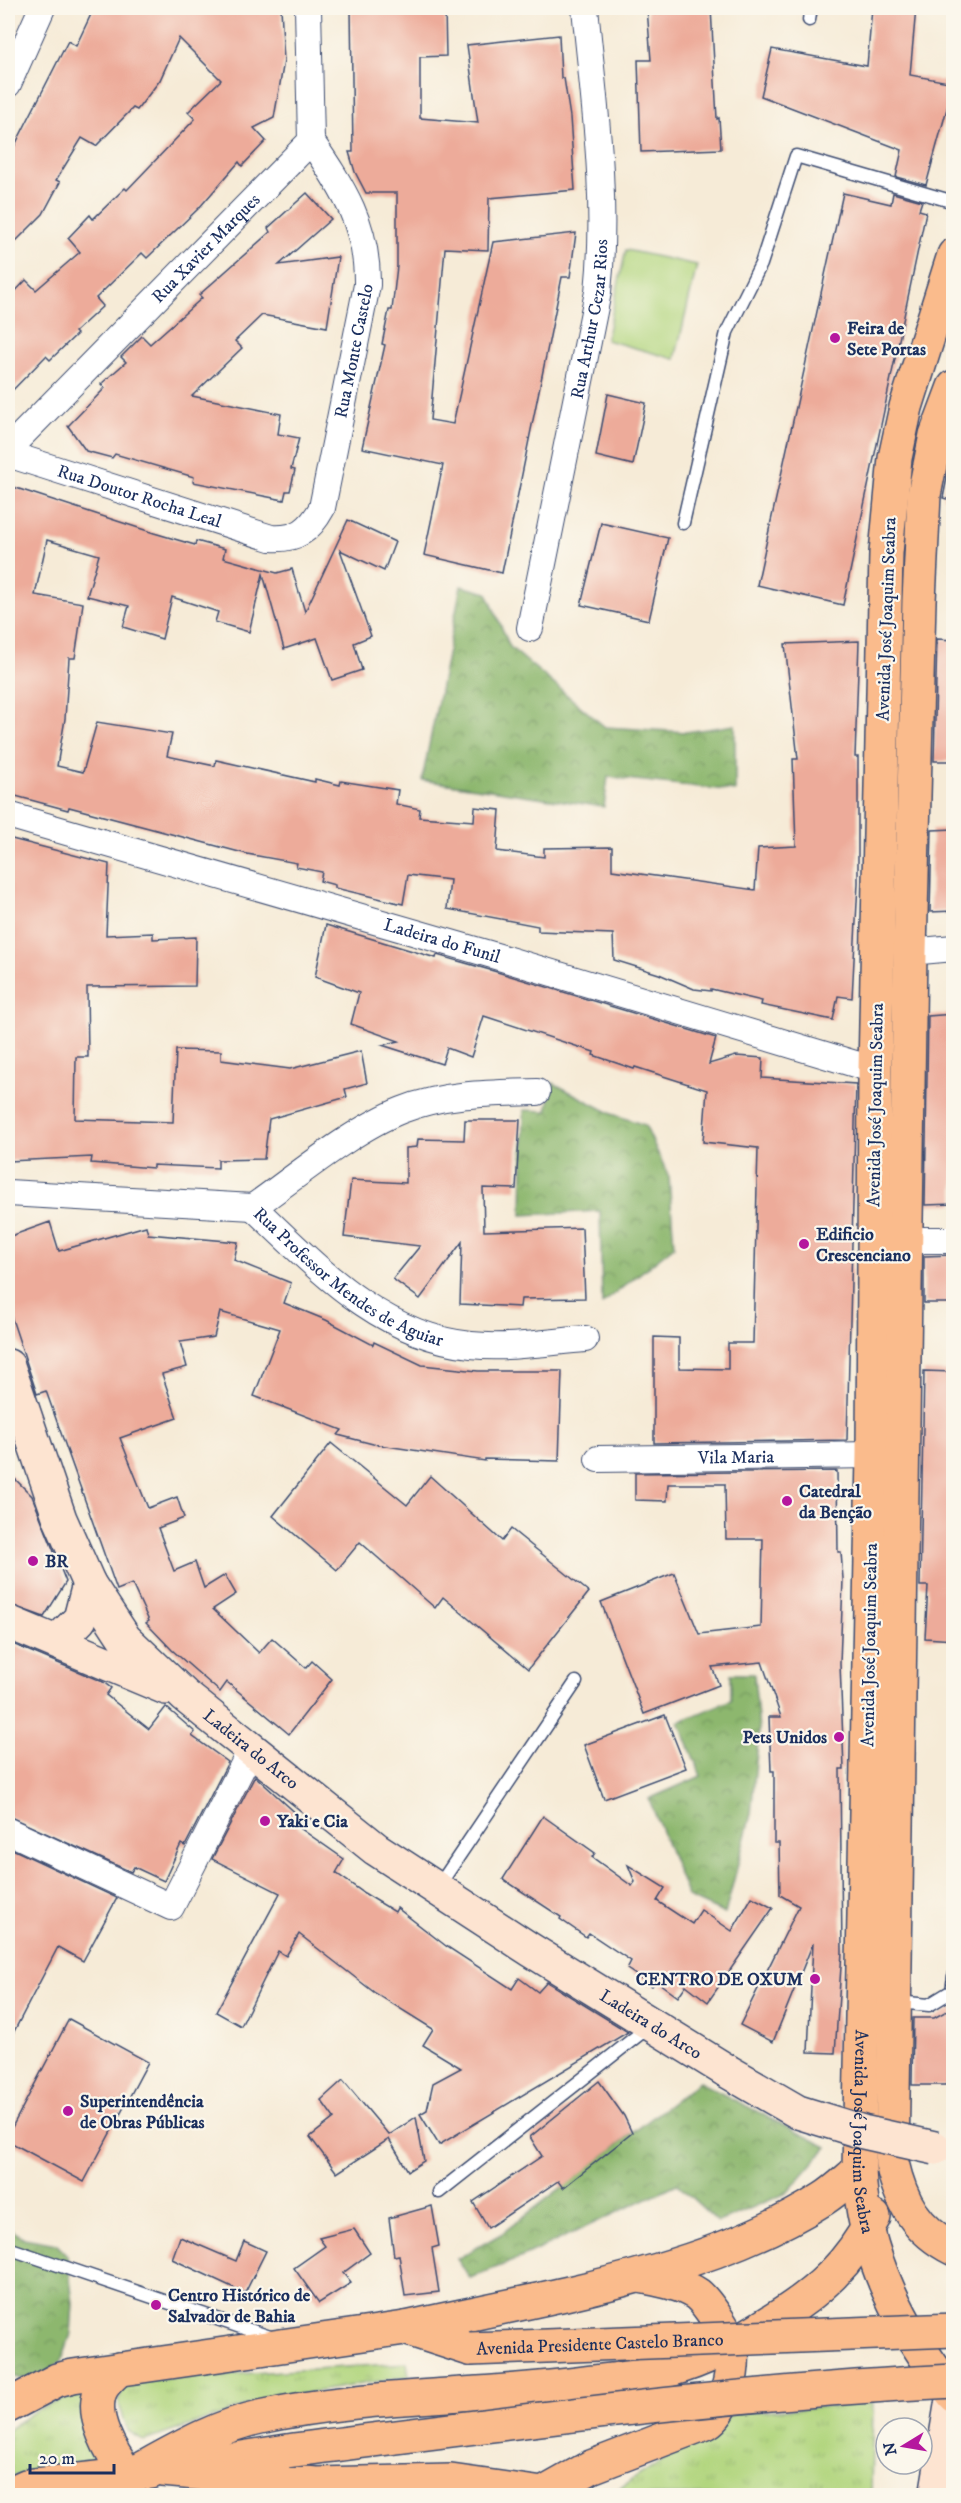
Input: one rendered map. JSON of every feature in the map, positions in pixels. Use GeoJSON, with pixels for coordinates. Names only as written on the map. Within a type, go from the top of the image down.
{"type":"FeatureCollection","features":[{"type":"Feature","properties":{"kind":"main road","name":"Avenida José Joaquim Seabra"},"geometry":{"type":"LineString","coordinates":[[953,2394],[908,2329],[888,2287],[866,2232],[860,2200],[859,2170],[873,1455],[875,1070],[890,503],[894,458],[906,407],[946,305],[954,255]]}},
{"type":"Feature","properties":{"kind":"main road","name":"Avenida José Joaquim Seabra"},"geometry":{"type":"LineString","coordinates":[[954,387],[936,435],[924,495],[910,952],[892,2163],[898,2188],[916,2221],[932,2237],[954,2249]]}},
{"type":"Feature","properties":{"kind":"main road","name":"Ladeira do Arco"},"geometry":{"type":"LineString","coordinates":[[8,1366],[56,1529],[125,1639],[185,1696],[376,1849],[727,2071],[798,2112],[862,2132],[944,2148]]}},
{"type":"Feature","properties":{"kind":"main road"},"geometry":{"type":"LineString","coordinates":[[57,1642],[80,1619],[89,1584]]}},
{"type":"Feature","properties":{"kind":"main road"},"geometry":{"type":"LineString","coordinates":[[15,1619],[57,1642],[185,1696]]}},
{"type":"Feature","properties":{"kind":"main road"},"geometry":{"type":"LineString","coordinates":[[129,2476],[196,2439],[258,2417],[327,2404],[548,2388],[642,2376],[681,2367],[732,2346],[793,2308],[839,2271],[879,2209],[892,2163]]}},
{"type":"Feature","properties":{"kind":"main road"},"geometry":{"type":"LineString","coordinates":[[405,2328],[640,2276],[753,2236],[791,2218],[826,2198],[859,2170]]}},
{"type":"Feature","properties":{"kind":"main road"},"geometry":{"type":"LineString","coordinates":[[163,2470],[316,2484],[455,2488],[542,2495],[591,2467],[714,2418],[723,2404],[728,2384],[732,2346],[706,2302],[696,2294],[675,2284],[640,2276]]}},
{"type":"Feature","properties":{"kind":"main road","name":"Avenida Presidente Castelo Branco"},"geometry":{"type":"LineString","coordinates":[[8,2406],[57,2380],[289,2343],[405,2328],[470,2349],[954,2330]]}},
{"type":"Feature","properties":{"kind":"main road"},"geometry":{"type":"LineString","coordinates":[[119,2369],[102,2388],[100,2422],[105,2441],[129,2476]]}},
{"type":"Feature","properties":{"kind":"main road"},"geometry":{"type":"LineString","coordinates":[[8,2494],[27,2486],[129,2476],[287,2451],[659,2404],[954,2379],[936,2496]]}},
{"type":"Feature","properties":{"kind":"street"},"geometry":{"type":"LineString","coordinates":[[8,84],[42,8]]}},
{"type":"Feature","properties":{"kind":"street"},"geometry":{"type":"LineString","coordinates":[[308,8],[311,141]]}},
{"type":"Feature","properties":{"kind":"street","name":"Rua Arthur Cezar Rios"},"geometry":{"type":"LineString","coordinates":[[530,628],[598,292],[603,244],[599,152],[585,8]]}},
{"type":"Feature","properties":{"kind":"street","name":"Rua Xavier Marques"},"geometry":{"type":"LineString","coordinates":[[8,449],[311,141]]}},
{"type":"Feature","properties":{"kind":"street","name":"Rua Monte Castelo"},"geometry":{"type":"LineString","coordinates":[[271,538],[288,539],[301,534],[313,524],[322,508],[367,285],[363,243],[354,212],[342,187],[311,141]]}},
{"type":"Feature","properties":{"kind":"street","name":"Rua Doutor Rocha Leal"},"geometry":{"type":"LineString","coordinates":[[8,454],[271,538]]}},
{"type":"Feature","properties":{"kind":"street","name":"Ladeira do Funil"},"geometry":{"type":"LineString","coordinates":[[8,815],[489,954],[875,1070]]}},
{"type":"Feature","properties":{"kind":"street"},"geometry":{"type":"LineString","coordinates":[[910,952],[954,948]]}},
{"type":"Feature","properties":{"kind":"street","name":"Rua Professor Mendes de Aguiar"},"geometry":{"type":"LineString","coordinates":[[537,1092],[446,1098],[402,1109],[344,1142],[253,1207],[354,1298],[393,1323],[471,1345],[518,1345],[585,1339]]}},
{"type":"Feature","properties":{"kind":"street"},"geometry":{"type":"LineString","coordinates":[[8,1193],[253,1207]]}},
{"type":"Feature","properties":{"kind":"street"},"geometry":{"type":"LineString","coordinates":[[907,1240],[954,1240]]}},
{"type":"Feature","properties":{"kind":"street","name":"Vila Maria"},"geometry":{"type":"LineString","coordinates":[[598,1459],[873,1455]]}},
{"type":"Feature","properties":{"kind":"street"},"geometry":{"type":"LineString","coordinates":[[8,1831],[171,1907],[251,1750]]}},
{"type":"Feature","properties":{"kind":"lane"},"geometry":{"type":"LineString","coordinates":[[808,20],[811,8]]}},
{"type":"Feature","properties":{"kind":"lane"},"geometry":{"type":"LineString","coordinates":[[683,523],[727,332],[761,264],[796,156],[954,202]]}},
{"type":"Feature","properties":{"kind":"lane"},"geometry":{"type":"LineString","coordinates":[[437,1888],[576,1682]]}},
{"type":"Feature","properties":{"kind":"lane"},"geometry":{"type":"LineString","coordinates":[[896,2001],[929,2005],[952,1991],[954,1976]]}},
{"type":"Feature","properties":{"kind":"lane"},"geometry":{"type":"LineString","coordinates":[[439,2192],[652,2024]]}},
{"type":"Feature","properties":{"kind":"lane"},"geometry":{"type":"LineString","coordinates":[[8,2247],[289,2343]]}},
{"type":"Feature","properties":{"kind":"green space"},"geometry":{"type":"Polygon","coordinates":[[[626,250],[697,265],[675,359],[606,340],[626,250]]]}},
{"type":"Feature","properties":{"kind":"green space"},"geometry":{"type":"Polygon","coordinates":[[[461,586],[487,593],[510,647],[605,727],[686,732],[735,725],[735,791],[608,777],[604,807],[422,780],[461,586]]]}},
{"type":"Feature","properties":{"kind":"green space"},"geometry":{"type":"Polygon","coordinates":[[[553,1083],[612,1114],[645,1125],[669,1177],[674,1246],[602,1304],[600,1211],[522,1215],[524,1110],[547,1111],[553,1083]]]}},
{"type":"Feature","properties":{"kind":"green space"},"geometry":{"type":"Polygon","coordinates":[[[731,1674],[754,1674],[759,1731],[751,1814],[725,1914],[688,1897],[649,1799],[701,1776],[679,1722],[731,1700],[731,1674]]]}},
{"type":"Feature","properties":{"kind":"green space"},"geometry":{"type":"Polygon","coordinates":[[[699,2082],[827,2147],[787,2193],[718,2222],[677,2184],[520,2258],[470,2278],[457,2259],[501,2234],[699,2082]]]}},
{"type":"Feature","properties":{"kind":"green space"},"geometry":{"type":"Polygon","coordinates":[[[8,2228],[24,2238],[56,2244],[67,2255],[73,2303],[71,2334],[61,2362],[35,2380],[8,2374],[8,2228]]]}},
{"type":"Feature","properties":{"kind":"green space"},"geometry":{"type":"Polygon","coordinates":[[[407,2363],[409,2376],[260,2401],[145,2441],[128,2431],[118,2401],[128,2381],[407,2363]]]}},
{"type":"Feature","properties":{"kind":"green space"},"geometry":{"type":"Polygon","coordinates":[[[86,2391],[84,2423],[100,2463],[8,2477],[8,2430],[36,2410],[86,2391]]]}},
{"type":"Feature","properties":{"kind":"green space"},"geometry":{"type":"Polygon","coordinates":[[[873,2403],[871,2490],[863,2495],[582,2496],[614,2492],[734,2413],[873,2403]]]}},
{"type":"Feature","properties":{"kind":"building"},"geometry":{"type":"Polygon","coordinates":[[[94,8],[281,8],[284,61],[274,118],[254,128],[266,141],[242,166],[239,162],[199,208],[147,258],[142,253],[96,298],[103,306],[50,360],[46,356],[8,395],[8,299],[26,280],[36,290],[80,252],[68,238],[90,215],[93,219],[125,188],[127,190],[195,119],[188,112],[221,80],[179,38],[160,80],[137,110],[133,108],[96,146],[82,138],[56,180],[60,182],[43,214],[8,249],[8,159],[68,41],[76,46],[94,8]]]}},
{"type":"Feature","properties":{"kind":"building"},"geometry":{"type":"Polygon","coordinates":[[[351,8],[445,8],[446,56],[420,57],[420,118],[478,123],[467,45],[559,35],[561,78],[564,78],[570,117],[575,190],[489,198],[488,250],[445,248],[430,420],[453,424],[493,242],[576,233],[570,277],[562,277],[502,573],[424,555],[443,465],[362,448],[385,345],[382,344],[389,310],[392,310],[397,266],[397,193],[366,193],[355,172],[349,152],[353,152],[351,8]]]}},
{"type":"Feature","properties":{"kind":"building"},"geometry":{"type":"Polygon","coordinates":[[[647,8],[711,8],[717,119],[719,118],[721,149],[641,152],[638,60],[651,60],[647,8]]]}},
{"type":"Feature","properties":{"kind":"building"},"geometry":{"type":"Polygon","coordinates":[[[872,8],[916,8],[910,75],[954,83],[926,185],[896,177],[902,150],[761,96],[772,49],[867,66],[872,8]]]}},
{"type":"Feature","properties":{"kind":"building"},"geometry":{"type":"Polygon","coordinates":[[[307,193],[331,219],[279,265],[338,257],[327,327],[262,315],[235,341],[242,348],[192,396],[281,414],[278,434],[299,438],[291,469],[295,470],[290,491],[286,491],[284,500],[193,482],[194,477],[115,454],[112,458],[86,451],[68,426],[105,388],[101,384],[126,362],[121,357],[142,336],[150,344],[202,298],[199,295],[270,232],[268,228],[307,193]]]}},
{"type":"Feature","properties":{"kind":"building"},"geometry":{"type":"Polygon","coordinates":[[[843,193],[891,204],[893,193],[922,201],[919,210],[926,212],[843,605],[757,585],[843,193]]]}},
{"type":"Feature","properties":{"kind":"building"},"geometry":{"type":"Polygon","coordinates":[[[608,394],[646,403],[633,465],[596,456],[608,394]]]}},
{"type":"Feature","properties":{"kind":"building"},"geometry":{"type":"Polygon","coordinates":[[[954,443],[954,501],[943,498],[954,443]]]}},
{"type":"Feature","properties":{"kind":"building"},"geometry":{"type":"Polygon","coordinates":[[[13,487],[195,545],[196,541],[225,549],[223,558],[277,573],[292,569],[305,612],[348,520],[395,542],[384,571],[340,550],[371,636],[354,643],[362,670],[332,680],[317,638],[284,649],[263,574],[249,632],[215,622],[218,612],[172,597],[162,639],[123,627],[129,606],[87,596],[99,555],[47,540],[35,595],[83,603],[75,658],[69,658],[65,719],[57,766],[83,772],[97,722],[172,734],[167,756],[215,766],[216,760],[315,782],[315,779],[340,785],[341,781],[398,790],[396,804],[420,809],[419,817],[474,821],[475,807],[500,810],[497,851],[544,857],[544,848],[612,847],[612,870],[755,890],[758,848],[796,846],[793,759],[798,759],[785,644],[859,641],[855,757],[858,757],[858,883],[852,998],[838,996],[833,1020],[761,1005],[762,1001],[711,989],[711,991],[694,989],[659,974],[614,960],[613,934],[538,931],[538,926],[447,909],[450,880],[408,875],[403,904],[335,888],[335,885],[320,881],[322,872],[296,867],[297,863],[247,854],[69,807],[68,810],[8,794],[8,502],[13,487]]]}},
{"type":"Feature","properties":{"kind":"building"},"geometry":{"type":"Polygon","coordinates":[[[601,523],[668,538],[649,620],[581,605],[601,523]]]}},
{"type":"Feature","properties":{"kind":"building"},"geometry":{"type":"Polygon","coordinates":[[[937,639],[954,640],[954,761],[934,761],[937,639]]]}},
{"type":"Feature","properties":{"kind":"building"},"geometry":{"type":"Polygon","coordinates":[[[954,829],[954,911],[930,912],[932,830],[954,829]]]}},
{"type":"Feature","properties":{"kind":"building"},"geometry":{"type":"Polygon","coordinates":[[[8,838],[109,864],[106,935],[153,933],[153,939],[196,937],[195,986],[87,987],[88,1057],[76,1057],[75,1119],[173,1122],[176,1050],[221,1051],[221,1060],[290,1069],[361,1051],[367,1083],[345,1089],[347,1097],[269,1119],[264,1159],[218,1160],[218,1168],[153,1165],[153,1168],[91,1163],[92,1157],[9,1161],[8,838]]]}},
{"type":"Feature","properties":{"kind":"building"},"geometry":{"type":"Polygon","coordinates":[[[326,925],[436,958],[437,955],[497,972],[716,1038],[709,1064],[736,1056],[763,1058],[762,1078],[856,1084],[847,1440],[654,1443],[654,1337],[679,1338],[679,1368],[728,1369],[728,1343],[753,1343],[758,1148],[703,1142],[707,1090],[635,1067],[634,1069],[593,1055],[594,1052],[484,1016],[471,1057],[447,1048],[442,1064],[382,1045],[399,1041],[351,1024],[359,993],[315,977],[326,925]]]}},
{"type":"Feature","properties":{"kind":"building"},"geometry":{"type":"Polygon","coordinates":[[[954,1014],[954,1204],[925,1205],[928,1016],[954,1014]]]}},
{"type":"Feature","properties":{"kind":"building"},"geometry":{"type":"Polygon","coordinates":[[[465,1120],[520,1120],[516,1189],[483,1188],[484,1231],[582,1228],[585,1298],[521,1299],[520,1307],[460,1304],[462,1242],[420,1299],[393,1279],[420,1246],[344,1237],[351,1180],[406,1183],[406,1148],[417,1147],[418,1139],[464,1140],[465,1120]]]}},
{"type":"Feature","properties":{"kind":"building"},"geometry":{"type":"Polygon","coordinates":[[[50,1222],[59,1251],[146,1226],[148,1234],[238,1242],[234,1260],[291,1283],[284,1303],[326,1320],[373,1345],[374,1342],[422,1365],[478,1371],[562,1371],[559,1461],[485,1459],[485,1461],[373,1444],[338,1435],[342,1430],[254,1396],[280,1329],[220,1312],[214,1337],[180,1342],[187,1367],[162,1374],[177,1418],[120,1438],[148,1508],[177,1497],[184,1518],[158,1528],[174,1571],[195,1562],[204,1588],[225,1575],[236,1594],[213,1609],[259,1653],[272,1638],[306,1668],[312,1661],[332,1679],[289,1734],[227,1682],[220,1692],[172,1650],[146,1623],[149,1621],[132,1584],[117,1590],[46,1391],[37,1394],[8,1307],[8,1237],[50,1222]]]}},
{"type":"Feature","properties":{"kind":"building"},"geometry":{"type":"Polygon","coordinates":[[[954,1255],[954,1303],[924,1303],[924,1256],[954,1255]]]}},
{"type":"Feature","properties":{"kind":"building"},"geometry":{"type":"Polygon","coordinates":[[[924,1371],[954,1372],[954,1640],[925,1638],[928,1586],[920,1586],[924,1371]]]}},
{"type":"Feature","properties":{"kind":"building"},"geometry":{"type":"Polygon","coordinates":[[[331,1443],[407,1505],[430,1476],[502,1541],[511,1529],[589,1592],[528,1669],[443,1597],[435,1608],[360,1542],[337,1570],[273,1516],[331,1443]]]}},
{"type":"Feature","properties":{"kind":"building"},"geometry":{"type":"Polygon","coordinates":[[[837,1471],[838,1552],[841,1552],[843,1579],[840,1664],[844,1769],[840,1769],[842,1952],[835,2053],[808,2052],[813,1943],[773,2042],[740,2025],[799,1906],[780,1895],[779,1843],[774,1843],[774,1771],[771,1771],[769,1717],[781,1717],[762,1662],[712,1667],[719,1685],[644,1714],[601,1602],[674,1573],[699,1634],[761,1627],[763,1539],[726,1539],[725,1484],[668,1484],[667,1501],[635,1500],[635,1473],[837,1471]]]}},
{"type":"Feature","properties":{"kind":"building","name":"BR"},"geometry":{"type":"Polygon","coordinates":[[[8,1472],[32,1496],[66,1582],[44,1617],[8,1604],[8,1472]]]}},
{"type":"Feature","properties":{"kind":"building"},"geometry":{"type":"Polygon","coordinates":[[[8,1642],[103,1682],[111,1688],[106,1695],[149,1729],[166,1707],[195,1732],[192,1736],[228,1762],[185,1846],[181,1844],[164,1881],[134,1867],[131,1872],[8,1816],[8,1642]]]}},
{"type":"Feature","properties":{"kind":"building"},"geometry":{"type":"Polygon","coordinates":[[[665,1715],[686,1768],[604,1799],[584,1745],[665,1715]]]}},
{"type":"Feature","properties":{"kind":"building"},"geometry":{"type":"Polygon","coordinates":[[[255,1776],[301,1818],[297,1826],[344,1859],[336,1873],[364,1893],[395,1912],[397,1908],[446,1946],[512,1989],[519,1978],[538,1992],[547,1982],[628,2032],[439,2145],[420,2114],[427,2110],[433,2083],[461,2068],[423,2045],[433,2029],[375,1993],[299,1934],[286,1956],[278,1951],[241,2026],[216,2012],[280,1893],[212,1859],[255,1776]]]}},
{"type":"Feature","properties":{"kind":"building"},"geometry":{"type":"Polygon","coordinates":[[[543,1816],[595,1853],[592,1857],[632,1886],[635,1882],[628,1865],[665,1888],[657,1901],[692,1924],[701,1910],[732,1931],[752,1897],[773,1908],[708,2002],[686,1985],[678,1997],[656,1981],[652,1986],[627,1969],[631,1961],[589,1933],[586,1937],[560,1919],[561,1917],[503,1879],[543,1816]]]}},
{"type":"Feature","properties":{"kind":"building"},"geometry":{"type":"Polygon","coordinates":[[[8,1847],[117,1898],[83,1961],[58,1947],[8,2043],[8,1847]]]}},
{"type":"Feature","properties":{"kind":"building"},"geometry":{"type":"Polygon","coordinates":[[[954,2007],[954,2080],[945,2085],[912,2085],[913,2018],[934,2018],[954,2007]]]}},
{"type":"Feature","properties":{"kind":"building"},"geometry":{"type":"Polygon","coordinates":[[[69,2019],[148,2062],[84,2182],[8,2141],[8,2135],[69,2019]]]}},
{"type":"Feature","properties":{"kind":"building"},"geometry":{"type":"Polygon","coordinates":[[[343,2080],[389,2135],[416,2117],[424,2161],[408,2171],[389,2139],[337,2173],[310,2137],[334,2118],[321,2100],[343,2080]]]}},
{"type":"Feature","properties":{"kind":"building"},"geometry":{"type":"Polygon","coordinates":[[[599,2081],[624,2116],[632,2133],[563,2188],[558,2181],[488,2228],[473,2202],[542,2156],[530,2137],[599,2081]]]}},
{"type":"Feature","properties":{"kind":"building"},"geometry":{"type":"Polygon","coordinates":[[[432,2206],[439,2246],[432,2248],[439,2292],[405,2296],[399,2255],[394,2256],[389,2218],[432,2206]]]}},
{"type":"Feature","properties":{"kind":"building"},"geometry":{"type":"Polygon","coordinates":[[[354,2229],[370,2253],[343,2273],[351,2283],[319,2303],[294,2268],[325,2246],[319,2238],[354,2229]]]}},
{"type":"Feature","properties":{"kind":"building"},"geometry":{"type":"Polygon","coordinates":[[[180,2237],[236,2261],[244,2241],[266,2251],[245,2293],[172,2259],[180,2237]]]}},
{"type":"Feature","properties":{"kind":"place","name":"Feira de Sete Portas"},"geometry":{"type":"Point","coordinates":[835,338]}},
{"type":"Feature","properties":{"kind":"place","name":"Edificio Crescenciano"},"geometry":{"type":"Point","coordinates":[804,1244]}},
{"type":"Feature","properties":{"kind":"place","name":"Catedral da Benção"},"geometry":{"type":"Point","coordinates":[787,1501]}},
{"type":"Feature","properties":{"kind":"place","name":"BR"},"geometry":{"type":"Point","coordinates":[33,1561]}},
{"type":"Feature","properties":{"kind":"place","name":"Pets Unidos"},"geometry":{"type":"Point","coordinates":[839,1737]}},
{"type":"Feature","properties":{"kind":"place","name":"Yaki e Cia"},"geometry":{"type":"Point","coordinates":[265,1821]}},
{"type":"Feature","properties":{"kind":"place","name":"CENTRO DE OXUM"},"geometry":{"type":"Point","coordinates":[815,1979]}},
{"type":"Feature","properties":{"kind":"place","name":"Superintendência de Obras Públicas"},"geometry":{"type":"Point","coordinates":[68,2111]}},
{"type":"Feature","properties":{"kind":"place","name":"Centro Histórico de Salvador de Bahia"},"geometry":{"type":"Point","coordinates":[156,2305]}}]}
